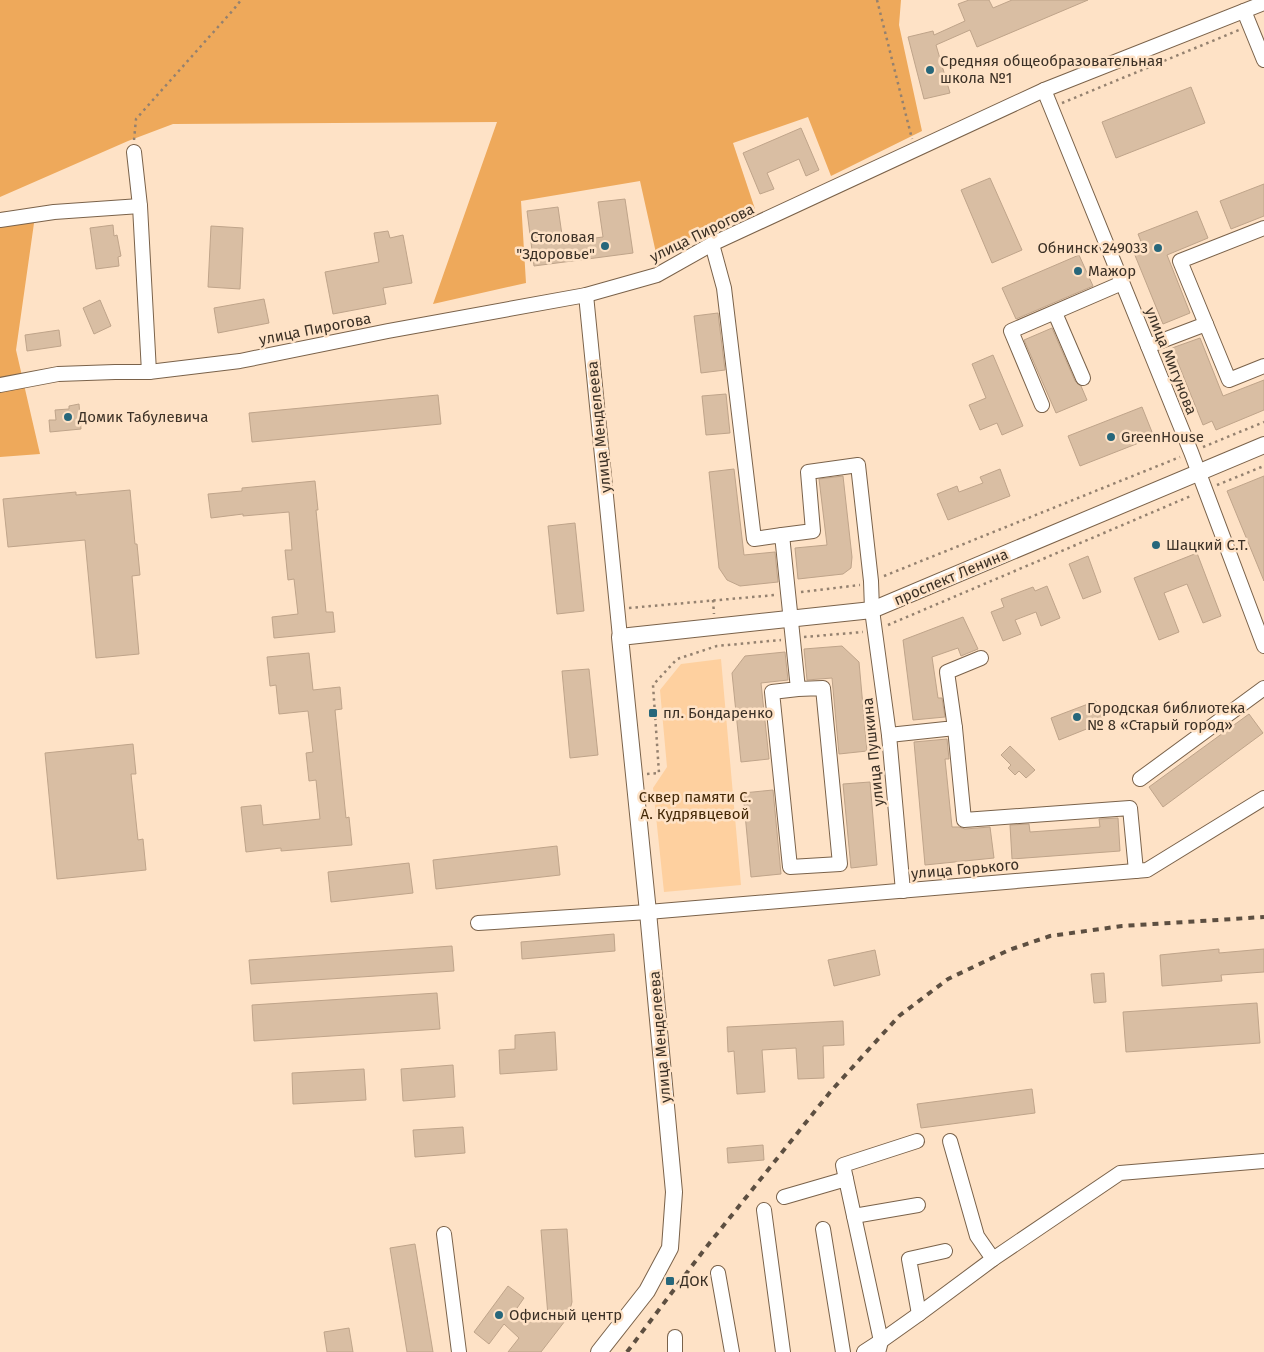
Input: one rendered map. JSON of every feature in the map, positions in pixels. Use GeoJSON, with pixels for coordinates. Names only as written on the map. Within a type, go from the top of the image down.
{"type":"FeatureCollection","features":[{"type":"Feature","properties":{"kind":"main road","name":"проспект Ленина"},"geometry":{"type":"LineString","coordinates":[[620,637],[872,610],[1264,445]]}},
{"type":"Feature","properties":{"kind":"main road","name":"улица Менделеева"},"geometry":{"type":"LineString","coordinates":[[599,1352],[647,1291],[670,1248],[674,1192],[620,637]]}},
{"type":"Feature","properties":{"kind":"street","name":"улица Пирогова"},"geometry":{"type":"LineString","coordinates":[[0,385],[58,374],[148,372],[240,361],[388,330],[586,295],[657,275],[712,244],[1044,90],[1264,3]]}},
{"type":"Feature","properties":{"kind":"street"},"geometry":{"type":"LineString","coordinates":[[1244,11],[1264,60]]}},
{"type":"Feature","properties":{"kind":"street","name":"улица Мигунова"},"geometry":{"type":"LineString","coordinates":[[1044,90],[1261,628],[1264,646]]}},
{"type":"Feature","properties":{"kind":"street"},"geometry":{"type":"LineString","coordinates":[[134,152],[140,206],[148,372]]}},
{"type":"Feature","properties":{"kind":"street"},"geometry":{"type":"LineString","coordinates":[[0,220],[54,212],[140,206]]}},
{"type":"Feature","properties":{"kind":"street"},"geometry":{"type":"LineString","coordinates":[[1264,228],[1180,261],[1229,380],[1264,366]]}},
{"type":"Feature","properties":{"kind":"street"},"geometry":{"type":"LineString","coordinates":[[712,244],[724,288],[754,538],[782,535],[798,689]]}},
{"type":"Feature","properties":{"kind":"street"},"geometry":{"type":"LineString","coordinates":[[1042,405],[1011,331],[1122,283]]}},
{"type":"Feature","properties":{"kind":"street","name":"улица Менделеева"},"geometry":{"type":"LineString","coordinates":[[586,295],[620,637]]}},
{"type":"Feature","properties":{"kind":"street"},"geometry":{"type":"LineString","coordinates":[[1054,313],[1083,378]]}},
{"type":"Feature","properties":{"kind":"street"},"geometry":{"type":"LineString","coordinates":[[1148,346],[1206,324]]}},
{"type":"Feature","properties":{"kind":"street","name":"улица Пушкина"},"geometry":{"type":"LineString","coordinates":[[782,535],[813,532],[808,472],[858,465],[871,581],[872,610],[889,735],[903,891]]}},
{"type":"Feature","properties":{"kind":"street"},"geometry":{"type":"LineString","coordinates":[[981,658],[947,672],[955,728],[964,820],[1130,808],[1136,871]]}},
{"type":"Feature","properties":{"kind":"street"},"geometry":{"type":"LineString","coordinates":[[823,688],[840,864],[790,867],[772,692],[798,689],[823,688]]}},
{"type":"Feature","properties":{"kind":"street"},"geometry":{"type":"LineString","coordinates":[[1140,778],[1264,688]]}},
{"type":"Feature","properties":{"kind":"street"},"geometry":{"type":"LineString","coordinates":[[889,735],[955,728]]}},
{"type":"Feature","properties":{"kind":"street","name":"улица Горького"},"geometry":{"type":"LineString","coordinates":[[478,924],[648,912],[1147,870],[1264,798]]}},
{"type":"Feature","properties":{"kind":"street"},"geometry":{"type":"LineString","coordinates":[[879,1347],[844,1165],[917,1141]]}},
{"type":"Feature","properties":{"kind":"street"},"geometry":{"type":"LineString","coordinates":[[950,1141],[977,1236],[994,1259]]}},
{"type":"Feature","properties":{"kind":"street"},"geometry":{"type":"LineString","coordinates":[[864,1352],[879,1347],[919,1314],[994,1259],[1120,1173],[1264,1161]]}},
{"type":"Feature","properties":{"kind":"street"},"geometry":{"type":"LineString","coordinates":[[784,1197],[846,1180]]}},
{"type":"Feature","properties":{"kind":"street"},"geometry":{"type":"LineString","coordinates":[[854,1216],[918,1205]]}},
{"type":"Feature","properties":{"kind":"street"},"geometry":{"type":"LineString","coordinates":[[764,1210],[783,1352]]}},
{"type":"Feature","properties":{"kind":"street"},"geometry":{"type":"LineString","coordinates":[[823,1229],[843,1352]]}},
{"type":"Feature","properties":{"kind":"street"},"geometry":{"type":"LineString","coordinates":[[444,1234],[459,1352]]}},
{"type":"Feature","properties":{"kind":"street"},"geometry":{"type":"LineString","coordinates":[[919,1314],[910,1259],[945,1251]]}},
{"type":"Feature","properties":{"kind":"street"},"geometry":{"type":"LineString","coordinates":[[718,1273],[732,1352]]}},
{"type":"Feature","properties":{"kind":"street"},"geometry":{"type":"LineString","coordinates":[[675,1337],[675,1352]]}},
{"type":"Feature","properties":{"kind":"path"},"geometry":{"type":"LineString","coordinates":[[134,152],[136,119],[240,0]]}},
{"type":"Feature","properties":{"kind":"path"},"geometry":{"type":"LineString","coordinates":[[877,0],[915,150]]}},
{"type":"Feature","properties":{"kind":"path"},"geometry":{"type":"LineString","coordinates":[[1051,107],[1250,26]]}},
{"type":"Feature","properties":{"kind":"path"},"geometry":{"type":"LineString","coordinates":[[617,609],[857,586],[1264,422]]}},
{"type":"Feature","properties":{"kind":"green space","name":"Сквер памяти С. А. Кудрявцевой"},"geometry":{"type":"Polygon","coordinates":[[[721,659],[741,885],[664,892],[653,788],[667,767],[660,690],[681,664],[721,659]]]}},
{"type":"Feature","properties":{"kind":"shaded area"},"geometry":{"type":"Polygon","coordinates":[[[0,0],[901,0],[899,25],[922,131],[831,176],[808,117],[733,143],[755,209],[656,253],[640,181],[521,201],[526,283],[433,304],[497,122],[173,124],[128,141],[0,197],[0,0]]]}},
{"type":"Feature","properties":{"kind":"shaded area"},"geometry":{"type":"Polygon","coordinates":[[[36,209],[16,350],[40,454],[0,457],[0,212],[36,209]]]}},
{"type":"Feature","properties":{"kind":"building","name":"Средняя общеобразовательная школа №1"},"geometry":{"type":"Polygon","coordinates":[[[969,0],[989,0],[993,8],[1012,0],[1088,0],[977,47],[970,30],[936,45],[950,93],[924,99],[908,37],[933,31],[934,35],[965,21],[958,4],[969,0]]]}},
{"type":"Feature","properties":{"kind":"building"},"geometry":{"type":"Polygon","coordinates":[[[1191,87],[1205,123],[1116,158],[1102,122],[1191,87]]]}},
{"type":"Feature","properties":{"kind":"building"},"geometry":{"type":"Polygon","coordinates":[[[801,128],[819,170],[806,176],[799,159],[767,173],[774,189],[760,194],[743,153],[801,128]]]}},
{"type":"Feature","properties":{"kind":"building"},"geometry":{"type":"Polygon","coordinates":[[[990,178],[1022,250],[992,263],[961,190],[990,178]]]}},
{"type":"Feature","properties":{"kind":"building"},"geometry":{"type":"Polygon","coordinates":[[[1264,184],[1264,216],[1231,229],[1220,201],[1264,184]]]}},
{"type":"Feature","properties":{"kind":"building"},"geometry":{"type":"Polygon","coordinates":[[[625,199],[633,253],[534,266],[527,211],[558,207],[563,242],[603,237],[598,202],[625,199]]]}},
{"type":"Feature","properties":{"kind":"building"},"geometry":{"type":"Polygon","coordinates":[[[1197,211],[1208,238],[1167,255],[1190,313],[1163,324],[1132,248],[1142,244],[1138,234],[1197,211]]]}},
{"type":"Feature","properties":{"kind":"building"},"geometry":{"type":"Polygon","coordinates":[[[113,225],[114,236],[117,235],[121,256],[118,257],[119,266],[96,269],[90,228],[113,225]]]}},
{"type":"Feature","properties":{"kind":"building"},"geometry":{"type":"Polygon","coordinates":[[[211,226],[243,228],[240,289],[208,287],[211,226]]]}},
{"type":"Feature","properties":{"kind":"building"},"geometry":{"type":"Polygon","coordinates":[[[388,231],[390,238],[403,235],[412,283],[383,288],[386,304],[333,314],[325,272],[379,262],[374,233],[388,231]]]}},
{"type":"Feature","properties":{"kind":"building"},"geometry":{"type":"Polygon","coordinates":[[[1079,255],[1093,286],[1016,319],[1002,288],[1079,255]]]}},
{"type":"Feature","properties":{"kind":"building"},"geometry":{"type":"Polygon","coordinates":[[[264,299],[269,323],[218,333],[214,308],[264,299]]]}},
{"type":"Feature","properties":{"kind":"building"},"geometry":{"type":"Polygon","coordinates":[[[100,300],[111,326],[94,334],[83,308],[100,300]]]}},
{"type":"Feature","properties":{"kind":"building"},"geometry":{"type":"Polygon","coordinates":[[[718,313],[725,370],[701,373],[694,316],[718,313]]]}},
{"type":"Feature","properties":{"kind":"building"},"geometry":{"type":"Polygon","coordinates":[[[1052,328],[1075,381],[1081,386],[1087,400],[1056,413],[1024,340],[1052,328]]]}},
{"type":"Feature","properties":{"kind":"building"},"geometry":{"type":"Polygon","coordinates":[[[59,330],[61,346],[27,351],[25,335],[59,330]]]}},
{"type":"Feature","properties":{"kind":"building"},"geometry":{"type":"Polygon","coordinates":[[[1200,338],[1223,396],[1264,380],[1264,410],[1216,430],[1212,421],[1203,425],[1172,348],[1200,338]]]}},
{"type":"Feature","properties":{"kind":"building"},"geometry":{"type":"Polygon","coordinates":[[[993,355],[1023,426],[1002,435],[997,423],[980,430],[969,405],[986,398],[972,364],[993,355]]]}},
{"type":"Feature","properties":{"kind":"building"},"geometry":{"type":"Polygon","coordinates":[[[726,394],[730,433],[706,435],[702,396],[726,394]]]}},
{"type":"Feature","properties":{"kind":"building"},"geometry":{"type":"Polygon","coordinates":[[[438,395],[441,424],[252,442],[249,413],[438,395]]]}},
{"type":"Feature","properties":{"kind":"building"},"geometry":{"type":"Polygon","coordinates":[[[79,404],[81,429],[50,432],[49,420],[56,420],[55,410],[69,409],[69,406],[79,404]]]}},
{"type":"Feature","properties":{"kind":"building","name":"GreenHouse"},"geometry":{"type":"Polygon","coordinates":[[[1142,407],[1154,437],[1080,466],[1068,436],[1142,407]]]}},
{"type":"Feature","properties":{"kind":"building"},"geometry":{"type":"Polygon","coordinates":[[[734,469],[744,555],[775,552],[778,582],[740,586],[727,580],[719,568],[709,472],[734,469]]]}},
{"type":"Feature","properties":{"kind":"building"},"geometry":{"type":"Polygon","coordinates":[[[1000,469],[1010,496],[948,520],[937,494],[957,486],[959,492],[983,483],[980,477],[1000,469]]]}},
{"type":"Feature","properties":{"kind":"building"},"geometry":{"type":"Polygon","coordinates":[[[843,476],[852,557],[851,568],[843,574],[798,579],[795,548],[827,545],[819,479],[843,476]]]}},
{"type":"Feature","properties":{"kind":"building"},"geometry":{"type":"Polygon","coordinates":[[[1264,476],[1264,581],[1227,491],[1264,476]]]}},
{"type":"Feature","properties":{"kind":"building"},"geometry":{"type":"Polygon","coordinates":[[[315,481],[326,612],[333,612],[335,632],[274,638],[272,617],[298,614],[294,579],[288,580],[285,550],[292,550],[289,512],[243,516],[243,514],[211,518],[208,494],[242,491],[242,488],[315,481]]]}},
{"type":"Feature","properties":{"kind":"building"},"geometry":{"type":"Polygon","coordinates":[[[130,490],[140,575],[132,576],[139,654],[96,658],[85,540],[8,547],[3,499],[76,492],[76,495],[130,490]]]}},
{"type":"Feature","properties":{"kind":"building"},"geometry":{"type":"Polygon","coordinates":[[[575,523],[584,611],[557,614],[548,526],[575,523]]]}},
{"type":"Feature","properties":{"kind":"building"},"geometry":{"type":"Polygon","coordinates":[[[1197,553],[1221,616],[1203,623],[1187,584],[1164,593],[1179,632],[1159,640],[1134,578],[1197,553]]]}},
{"type":"Feature","properties":{"kind":"building"},"geometry":{"type":"Polygon","coordinates":[[[1088,556],[1101,592],[1083,599],[1069,564],[1088,556]]]}},
{"type":"Feature","properties":{"kind":"building"},"geometry":{"type":"Polygon","coordinates":[[[1047,586],[1060,618],[1041,626],[1036,612],[1015,620],[1021,634],[1003,641],[991,612],[1004,607],[1001,599],[1033,587],[1035,591],[1047,586]]]}},
{"type":"Feature","properties":{"kind":"building"},"geometry":{"type":"Polygon","coordinates":[[[963,617],[978,649],[961,656],[958,648],[932,657],[938,698],[942,698],[945,717],[913,720],[903,640],[963,617]]]}},
{"type":"Feature","properties":{"kind":"building"},"geometry":{"type":"Polygon","coordinates":[[[842,646],[859,662],[867,751],[839,754],[832,678],[807,680],[804,649],[842,646]]]}},
{"type":"Feature","properties":{"kind":"building"},"geometry":{"type":"Polygon","coordinates":[[[785,652],[788,680],[761,683],[769,759],[741,762],[732,673],[745,656],[785,652]]]}},
{"type":"Feature","properties":{"kind":"building"},"geometry":{"type":"Polygon","coordinates":[[[309,653],[313,690],[340,687],[342,709],[335,710],[346,818],[349,817],[352,845],[281,851],[281,848],[246,852],[241,807],[261,805],[263,825],[320,819],[316,780],[309,781],[306,753],[313,752],[308,711],[279,714],[276,685],[270,686],[267,657],[309,653]]]}},
{"type":"Feature","properties":{"kind":"building"},"geometry":{"type":"Polygon","coordinates":[[[589,669],[598,755],[570,758],[562,671],[589,669]]]}},
{"type":"Feature","properties":{"kind":"building"},"geometry":{"type":"Polygon","coordinates":[[[1096,701],[1104,722],[1059,740],[1051,718],[1096,701]]]}},
{"type":"Feature","properties":{"kind":"building"},"geometry":{"type":"Polygon","coordinates":[[[1249,714],[1263,733],[1163,807],[1149,787],[1249,714]]]}},
{"type":"Feature","properties":{"kind":"building"},"geometry":{"type":"Polygon","coordinates":[[[947,739],[949,759],[945,759],[952,827],[965,829],[990,827],[994,858],[925,865],[914,742],[947,739]]]}},
{"type":"Feature","properties":{"kind":"building"},"geometry":{"type":"Polygon","coordinates":[[[133,744],[136,774],[131,774],[138,840],[143,839],[146,870],[57,879],[45,753],[133,744]]]}},
{"type":"Feature","properties":{"kind":"building"},"geometry":{"type":"Polygon","coordinates":[[[1010,746],[1035,770],[1026,778],[1019,771],[1015,775],[1008,768],[1011,765],[1001,755],[1010,746]]]}},
{"type":"Feature","properties":{"kind":"building"},"geometry":{"type":"Polygon","coordinates":[[[870,782],[877,865],[851,868],[843,784],[870,782]]]}},
{"type":"Feature","properties":{"kind":"building"},"geometry":{"type":"Polygon","coordinates":[[[773,790],[781,874],[751,877],[743,793],[773,790]]]}},
{"type":"Feature","properties":{"kind":"building"},"geometry":{"type":"Polygon","coordinates":[[[1118,818],[1120,851],[1012,859],[1010,825],[1029,824],[1030,832],[1100,827],[1099,819],[1118,818]]]}},
{"type":"Feature","properties":{"kind":"building"},"geometry":{"type":"Polygon","coordinates":[[[557,846],[560,875],[436,889],[433,860],[557,846]]]}},
{"type":"Feature","properties":{"kind":"building"},"geometry":{"type":"Polygon","coordinates":[[[409,863],[413,893],[331,902],[328,872],[409,863]]]}},
{"type":"Feature","properties":{"kind":"building"},"geometry":{"type":"Polygon","coordinates":[[[614,934],[615,951],[522,959],[521,942],[614,934]]]}},
{"type":"Feature","properties":{"kind":"building"},"geometry":{"type":"Polygon","coordinates":[[[452,946],[454,971],[251,984],[249,960],[452,946]]]}},
{"type":"Feature","properties":{"kind":"building"},"geometry":{"type":"Polygon","coordinates":[[[1219,949],[1219,953],[1264,949],[1264,972],[1221,975],[1222,981],[1162,986],[1160,955],[1219,949]]]}},
{"type":"Feature","properties":{"kind":"building"},"geometry":{"type":"Polygon","coordinates":[[[875,950],[880,975],[834,986],[828,960],[875,950]]]}},
{"type":"Feature","properties":{"kind":"building"},"geometry":{"type":"Polygon","coordinates":[[[1104,973],[1106,1002],[1094,1003],[1091,974],[1104,973]]]}},
{"type":"Feature","properties":{"kind":"building"},"geometry":{"type":"Polygon","coordinates":[[[437,993],[440,1029],[254,1041],[252,1005],[437,993]]]}},
{"type":"Feature","properties":{"kind":"building"},"geometry":{"type":"Polygon","coordinates":[[[1257,1003],[1260,1043],[1126,1052],[1123,1012],[1257,1003]]]}},
{"type":"Feature","properties":{"kind":"building"},"geometry":{"type":"Polygon","coordinates":[[[843,1021],[844,1045],[823,1046],[824,1078],[798,1079],[796,1048],[762,1050],[765,1092],[737,1094],[734,1051],[728,1052],[727,1027],[843,1021]]]}},
{"type":"Feature","properties":{"kind":"building"},"geometry":{"type":"Polygon","coordinates":[[[555,1032],[557,1070],[500,1074],[499,1050],[515,1049],[515,1035],[555,1032]]]}},
{"type":"Feature","properties":{"kind":"building"},"geometry":{"type":"Polygon","coordinates":[[[453,1065],[455,1097],[403,1101],[401,1069],[453,1065]]]}},
{"type":"Feature","properties":{"kind":"building"},"geometry":{"type":"Polygon","coordinates":[[[364,1069],[366,1100],[293,1104],[292,1073],[364,1069]]]}},
{"type":"Feature","properties":{"kind":"building"},"geometry":{"type":"Polygon","coordinates":[[[1032,1089],[1035,1113],[921,1128],[917,1104],[1032,1089]]]}},
{"type":"Feature","properties":{"kind":"building"},"geometry":{"type":"Polygon","coordinates":[[[463,1127],[465,1153],[415,1157],[413,1130],[463,1127]]]}},
{"type":"Feature","properties":{"kind":"building"},"geometry":{"type":"Polygon","coordinates":[[[763,1145],[764,1160],[728,1163],[727,1148],[763,1145]]]}},
{"type":"Feature","properties":{"kind":"building"},"geometry":{"type":"Polygon","coordinates":[[[567,1229],[572,1302],[568,1317],[541,1352],[508,1352],[519,1338],[504,1324],[489,1344],[474,1332],[508,1286],[524,1298],[515,1311],[531,1322],[540,1311],[548,1316],[541,1230],[567,1229]]]}},
{"type":"Feature","properties":{"kind":"building"},"geometry":{"type":"Polygon","coordinates":[[[415,1244],[433,1352],[407,1352],[390,1248],[415,1244]]]}},
{"type":"Feature","properties":{"kind":"building"},"geometry":{"type":"Polygon","coordinates":[[[349,1328],[353,1352],[327,1352],[324,1332],[349,1328]]]}},
{"type":"Feature","properties":{"kind":"railway"},"geometry":{"type":"LineString","coordinates":[[627,1352],[704,1250],[831,1091],[899,1016],[948,979],[1009,950],[1050,936],[1122,926],[1264,917]]}},
{"type":"Feature","properties":{"kind":"place","name":"Средняя общеобразовательная школа №1"},"geometry":{"type":"Point","coordinates":[930,70]}},
{"type":"Feature","properties":{"kind":"place","name":"Столовая \"Здоровье\""},"geometry":{"type":"Point","coordinates":[605,246]}},
{"type":"Feature","properties":{"kind":"place","name":"Обнинск 249033"},"geometry":{"type":"Point","coordinates":[1158,248]}},
{"type":"Feature","properties":{"kind":"place","name":"Мажор"},"geometry":{"type":"Point","coordinates":[1078,271]}},
{"type":"Feature","properties":{"kind":"place","name":"Домик Табулевича"},"geometry":{"type":"Point","coordinates":[68,417]}},
{"type":"Feature","properties":{"kind":"place","name":"GreenHouse"},"geometry":{"type":"Point","coordinates":[1111,437]}},
{"type":"Feature","properties":{"kind":"place","name":"Шацкий С.Т."},"geometry":{"type":"Point","coordinates":[1156,545]}},
{"type":"Feature","properties":{"kind":"place","name":"пл. Бондаренко"},"geometry":{"type":"Point","coordinates":[653,713]}},
{"type":"Feature","properties":{"kind":"place","name":"Городская библиотека № 8 «Старый город»"},"geometry":{"type":"Point","coordinates":[1077,717]}},
{"type":"Feature","properties":{"kind":"place","name":"ДОК"},"geometry":{"type":"Point","coordinates":[670,1281]}},
{"type":"Feature","properties":{"kind":"place","name":"Офисный центр"},"geometry":{"type":"Point","coordinates":[499,1315]}}]}
